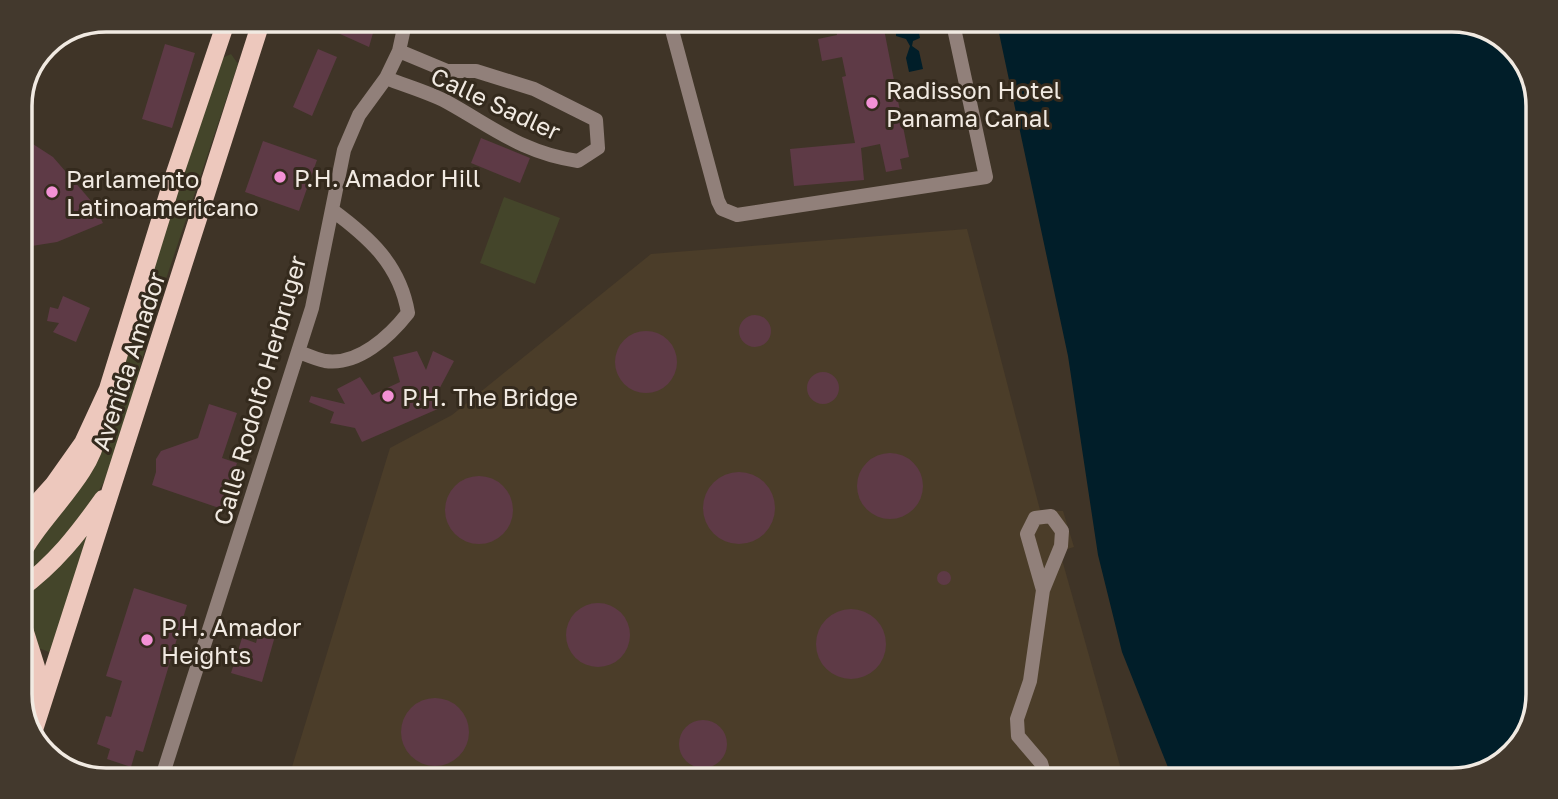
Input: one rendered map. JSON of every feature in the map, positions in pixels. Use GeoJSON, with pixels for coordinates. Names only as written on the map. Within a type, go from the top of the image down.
{"type":"FeatureCollection","features":[{"type":"Feature","properties":{"kind":"main road","name":"Avenida Amador"},"geometry":{"type":"LineString","coordinates":[[99,410],[223,32]]}},
{"type":"Feature","properties":{"kind":"main road","name":"Avenida Amador"},"geometry":{"type":"LineString","coordinates":[[36,720],[258,32]]}},
{"type":"Feature","properties":{"kind":"main road"},"geometry":{"type":"LineString","coordinates":[[32,509],[54,484],[83,443],[99,410]]}},
{"type":"Feature","properties":{"kind":"main road"},"geometry":{"type":"LineString","coordinates":[[32,537],[80,471],[96,442],[99,410]]}},
{"type":"Feature","properties":{"kind":"main road"},"geometry":{"type":"LineString","coordinates":[[32,581],[47,570],[73,541],[115,481]]}},
{"type":"Feature","properties":{"kind":"main road","name":"Avenida Amador"},"geometry":{"type":"LineString","coordinates":[[32,654],[36,667],[34,712]]}},
{"type":"Feature","properties":{"kind":"street","name":"Calle Rodolfo Herbruger"},"geometry":{"type":"LineString","coordinates":[[165,768],[312,308],[344,150],[359,115],[386,78],[399,51],[403,32]]}},
{"type":"Feature","properties":{"kind":"street"},"geometry":{"type":"LineString","coordinates":[[673,32],[722,209],[737,215],[986,177],[955,32]]}},
{"type":"Feature","properties":{"kind":"street","name":"Calle Sadler"},"geometry":{"type":"LineString","coordinates":[[386,78],[445,102],[486,128],[546,156],[579,161],[598,148],[596,120],[568,103],[476,71],[447,71],[399,51]]}},
{"type":"Feature","properties":{"kind":"street"},"geometry":{"type":"LineString","coordinates":[[299,352],[327,362],[365,353],[391,334],[408,313],[404,288],[390,263],[364,233],[332,210]]}},
{"type":"Feature","properties":{"kind":"street"},"geometry":{"type":"LineString","coordinates":[[1042,768],[1018,736],[1017,719],[1030,681],[1043,590]]}},
{"type":"Feature","properties":{"kind":"shaded area"},"geometry":{"type":"Polygon","coordinates":[[[967,229],[1040,510],[1063,511],[1074,547],[1064,550],[1061,556],[1121,768],[292,768],[390,448],[452,415],[651,254],[967,229]]]}},
{"type":"Feature","properties":{"kind":"green space"},"geometry":{"type":"Polygon","coordinates":[[[231,54],[238,64],[154,315],[122,435],[103,484],[81,519],[32,571],[32,543],[79,473],[104,420],[220,59],[231,54]]]}},
{"type":"Feature","properties":{"kind":"green space"},"geometry":{"type":"Polygon","coordinates":[[[504,197],[560,218],[535,284],[480,263],[504,197]]]}},
{"type":"Feature","properties":{"kind":"green space"},"geometry":{"type":"Polygon","coordinates":[[[92,528],[57,645],[49,652],[36,647],[32,638],[32,585],[92,528]]]}},
{"type":"Feature","properties":{"kind":"water"},"geometry":{"type":"Polygon","coordinates":[[[896,32],[919,32],[920,38],[913,41],[912,46],[919,51],[923,69],[909,72],[906,58],[910,46],[906,39],[896,36],[896,32]]]}},
{"type":"Feature","properties":{"kind":"water"},"geometry":{"type":"Polygon","coordinates":[[[999,32],[1453,32],[1477,35],[1501,50],[1514,64],[1523,81],[1526,100],[1526,704],[1519,726],[1508,742],[1490,758],[1453,768],[1168,768],[1122,652],[1098,555],[1068,356],[999,32]]]}},
{"type":"Feature","properties":{"kind":"building"},"geometry":{"type":"Polygon","coordinates":[[[336,32],[373,32],[369,47],[336,32]]]}},
{"type":"Feature","properties":{"kind":"building","name":"Radisson Hotel Panama Canal"},"geometry":{"type":"Polygon","coordinates":[[[836,32],[885,32],[909,157],[900,159],[902,169],[886,172],[880,144],[861,148],[864,180],[794,186],[790,149],[855,143],[842,77],[846,76],[842,57],[822,61],[818,39],[837,35],[836,32]]]}},
{"type":"Feature","properties":{"kind":"building"},"geometry":{"type":"Polygon","coordinates":[[[165,44],[195,53],[172,128],[142,119],[165,44]]]}},
{"type":"Feature","properties":{"kind":"building"},"geometry":{"type":"Polygon","coordinates":[[[318,49],[337,57],[312,116],[293,107],[318,49]]]}},
{"type":"Feature","properties":{"kind":"building"},"geometry":{"type":"Polygon","coordinates":[[[481,138],[530,158],[520,183],[471,163],[481,138]]]}},
{"type":"Feature","properties":{"kind":"building","name":"P.H. Amador Hill"},"geometry":{"type":"Polygon","coordinates":[[[263,141],[317,160],[299,211],[245,192],[263,141]]]}},
{"type":"Feature","properties":{"kind":"building","name":"Parlamento Latinoamericano"},"geometry":{"type":"Polygon","coordinates":[[[32,143],[53,157],[92,202],[103,223],[57,242],[32,246],[32,143]]]}},
{"type":"Feature","properties":{"kind":"building"},"geometry":{"type":"Polygon","coordinates":[[[63,296],[90,308],[76,342],[53,332],[59,323],[47,321],[50,307],[58,309],[63,296]]]}},
{"type":"Feature","properties":{"kind":"building"},"geometry":{"type":"Polygon","coordinates":[[[755,315],[766,320],[771,331],[766,342],[755,347],[744,342],[739,331],[744,320],[755,315]]]}},
{"type":"Feature","properties":{"kind":"building"},"geometry":{"type":"Polygon","coordinates":[[[646,331],[668,340],[677,362],[668,384],[646,393],[624,384],[615,362],[624,340],[646,331]]]}},
{"type":"Feature","properties":{"kind":"building","name":"P.H. The Bridge"},"geometry":{"type":"Polygon","coordinates":[[[417,351],[426,370],[433,351],[454,361],[435,397],[440,408],[362,442],[355,428],[330,423],[334,412],[309,402],[311,396],[345,404],[337,389],[360,377],[372,395],[400,382],[393,357],[417,351]]]}},
{"type":"Feature","properties":{"kind":"building"},"geometry":{"type":"Polygon","coordinates":[[[823,372],[834,377],[839,388],[834,399],[823,404],[812,399],[807,388],[812,377],[823,372]]]}},
{"type":"Feature","properties":{"kind":"building"},"geometry":{"type":"Polygon","coordinates":[[[209,404],[237,413],[222,458],[237,463],[222,509],[152,485],[156,459],[161,451],[198,438],[209,404]]]}},
{"type":"Feature","properties":{"kind":"building"},"geometry":{"type":"Polygon","coordinates":[[[890,453],[903,455],[918,468],[923,486],[921,499],[908,514],[890,519],[877,517],[862,504],[857,486],[859,473],[872,458],[890,453]]]}},
{"type":"Feature","properties":{"kind":"building"},"geometry":{"type":"Polygon","coordinates":[[[739,472],[759,478],[769,488],[775,508],[769,528],[759,538],[739,544],[719,538],[709,528],[703,508],[709,488],[719,478],[739,472]]]}},
{"type":"Feature","properties":{"kind":"building"},"geometry":{"type":"Polygon","coordinates":[[[479,476],[492,479],[503,486],[510,497],[513,510],[510,523],[503,534],[492,541],[479,544],[466,541],[455,534],[448,523],[445,510],[448,497],[455,486],[466,479],[479,476]]]}},
{"type":"Feature","properties":{"kind":"building"},"geometry":{"type":"Polygon","coordinates":[[[941,571],[947,571],[951,578],[947,585],[941,585],[937,581],[937,575],[941,571]]]}},
{"type":"Feature","properties":{"kind":"building","name":"P.H. Amador Heights"},"geometry":{"type":"Polygon","coordinates":[[[134,588],[187,605],[143,752],[136,750],[131,767],[107,759],[110,749],[97,744],[106,716],[111,717],[122,681],[106,676],[134,588]]]}},
{"type":"Feature","properties":{"kind":"building"},"geometry":{"type":"Polygon","coordinates":[[[598,603],[621,612],[630,635],[621,658],[598,667],[575,658],[566,635],[575,612],[598,603]]]}},
{"type":"Feature","properties":{"kind":"building"},"geometry":{"type":"Polygon","coordinates":[[[851,609],[876,619],[886,644],[876,669],[851,679],[826,669],[816,644],[826,619],[851,609]]]}},
{"type":"Feature","properties":{"kind":"building"},"geometry":{"type":"Polygon","coordinates":[[[259,631],[275,636],[262,682],[231,673],[242,638],[256,643],[259,631]]]}},
{"type":"Feature","properties":{"kind":"building"},"geometry":{"type":"Polygon","coordinates":[[[435,698],[448,701],[459,708],[466,719],[469,732],[466,745],[459,756],[448,763],[435,766],[422,763],[411,756],[404,745],[401,732],[404,719],[411,708],[422,701],[435,698]]]}},
{"type":"Feature","properties":{"kind":"building"},"geometry":{"type":"Polygon","coordinates":[[[703,720],[720,727],[727,744],[720,761],[703,768],[686,761],[679,744],[686,727],[703,720]]]}},
{"type":"Feature","properties":{"kind":"place","name":"Radisson Hotel Panama Canal"},"geometry":{"type":"Point","coordinates":[872,103]}},
{"type":"Feature","properties":{"kind":"place","name":"P.H. Amador Hill"},"geometry":{"type":"Point","coordinates":[280,177]}},
{"type":"Feature","properties":{"kind":"place","name":"Parlamento Latinoamericano"},"geometry":{"type":"Point","coordinates":[52,192]}},
{"type":"Feature","properties":{"kind":"place","name":"P.H. The Bridge"},"geometry":{"type":"Point","coordinates":[388,396]}},
{"type":"Feature","properties":{"kind":"place","name":"P.H. Amador Heights"},"geometry":{"type":"Point","coordinates":[147,640]}}]}
